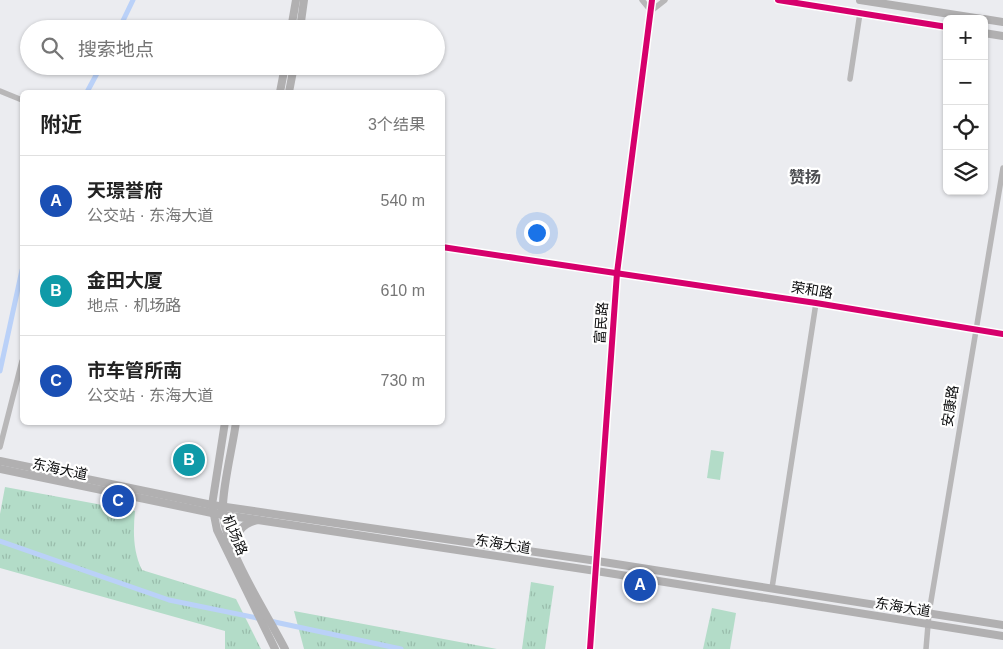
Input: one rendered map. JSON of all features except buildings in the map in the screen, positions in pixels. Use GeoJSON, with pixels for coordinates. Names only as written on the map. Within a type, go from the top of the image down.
{"type":"FeatureCollection","features":[{"type":"Feature","properties":{"kind":"main road"},"geometry":{"type":"LineString","coordinates":[[293,20],[296,0]]}},
{"type":"Feature","properties":{"kind":"main road"},"geometry":{"type":"LineString","coordinates":[[301,20],[304,0]]}},
{"type":"Feature","properties":{"kind":"main road"},"geometry":{"type":"LineString","coordinates":[[778,0],[943,26]]}},
{"type":"Feature","properties":{"kind":"main road"},"geometry":{"type":"LineString","coordinates":[[860,0],[958,15]]}},
{"type":"Feature","properties":{"kind":"main road"},"geometry":{"type":"LineString","coordinates":[[988,20],[1003,22]]}},
{"type":"Feature","properties":{"kind":"main road"},"geometry":{"type":"LineString","coordinates":[[988,34],[1003,36]]}},
{"type":"Feature","properties":{"kind":"main road"},"geometry":{"type":"LineString","coordinates":[[280,90],[283,75]]}},
{"type":"Feature","properties":{"kind":"main road"},"geometry":{"type":"LineString","coordinates":[[289,90],[292,75]]}},
{"type":"Feature","properties":{"kind":"main road","name":"机场路"},"geometry":{"type":"LineString","coordinates":[[225,425],[212,509],[217,530],[274,647]]}},
{"type":"Feature","properties":{"kind":"main road","name":"机场路"},"geometry":{"type":"LineString","coordinates":[[236,425],[223,510],[227,532],[284,647]]}},
{"type":"Feature","properties":{"kind":"main road","name":"东海大道"},"geometry":{"type":"LineString","coordinates":[[0,461],[212,509]]}},
{"type":"Feature","properties":{"kind":"main road","name":"东海大道"},"geometry":{"type":"LineString","coordinates":[[0,469],[212,509],[597,561],[1003,625]]}},
{"type":"Feature","properties":{"kind":"main road","name":"东海大道"},"geometry":{"type":"LineString","coordinates":[[223,510],[262,520],[596,570],[1003,636]]}},
{"type":"Feature","properties":{"kind":"main road"},"geometry":{"type":"LineString","coordinates":[[235,550],[239,530],[246,524],[262,520]]}},
{"type":"Feature","properties":{"kind":"street"},"geometry":{"type":"LineString","coordinates":[[642,0],[651,11],[665,0]]}},
{"type":"Feature","properties":{"kind":"street","name":"富民路"},"geometry":{"type":"LineString","coordinates":[[590,649],[617,273],[652,0]]}},
{"type":"Feature","properties":{"kind":"street"},"geometry":{"type":"LineString","coordinates":[[850,79],[860,13]]}},
{"type":"Feature","properties":{"kind":"street"},"geometry":{"type":"LineString","coordinates":[[0,91],[20,99]]}},
{"type":"Feature","properties":{"kind":"street","name":"安康路"},"geometry":{"type":"LineString","coordinates":[[926,649],[928,613],[1003,168]]}},
{"type":"Feature","properties":{"kind":"street","name":"荣和路"},"geometry":{"type":"LineString","coordinates":[[445,247],[816,303],[1003,334]]}},
{"type":"Feature","properties":{"kind":"street"},"geometry":{"type":"LineString","coordinates":[[772,588],[816,303]]}},
{"type":"Feature","properties":{"kind":"street"},"geometry":{"type":"LineString","coordinates":[[0,447],[20,369]]}},
{"type":"Feature","properties":{"kind":"green space"},"geometry":{"type":"Polygon","coordinates":[[[711,450],[724,452],[720,480],[707,478],[711,450]]]}},
{"type":"Feature","properties":{"kind":"green space"},"geometry":{"type":"Polygon","coordinates":[[[5,487],[135,511],[134,541],[142,570],[236,599],[261,649],[225,649],[225,631],[0,568],[0,514],[5,487]]]}},
{"type":"Feature","properties":{"kind":"green space"},"geometry":{"type":"Polygon","coordinates":[[[531,582],[554,586],[545,649],[522,649],[531,582]]]}},
{"type":"Feature","properties":{"kind":"green space"},"geometry":{"type":"Polygon","coordinates":[[[712,608],[736,613],[730,649],[703,649],[712,608]]]}},
{"type":"Feature","properties":{"kind":"green space"},"geometry":{"type":"Polygon","coordinates":[[[294,611],[497,649],[304,649],[294,611]]]}},
{"type":"Feature","properties":{"kind":"waterway"},"geometry":{"type":"LineString","coordinates":[[123,20],[133,0]]}},
{"type":"Feature","properties":{"kind":"waterway"},"geometry":{"type":"LineString","coordinates":[[88,90],[96,75]]}},
{"type":"Feature","properties":{"kind":"waterway"},"geometry":{"type":"LineString","coordinates":[[0,371],[20,279]]}},
{"type":"Feature","properties":{"kind":"waterway"},"geometry":{"type":"LineString","coordinates":[[0,541],[169,600],[262,619]]}},
{"type":"Feature","properties":{"kind":"waterway"},"geometry":{"type":"LineString","coordinates":[[270,621],[401,649]]}},
{"type":"Feature","properties":{"kind":"cycle path"},"geometry":{"type":"LineString","coordinates":[[590,649],[617,273],[652,0]]}},
{"type":"Feature","properties":{"kind":"cycle path"},"geometry":{"type":"LineString","coordinates":[[778,0],[943,26]]}},
{"type":"Feature","properties":{"kind":"cycle path"},"geometry":{"type":"LineString","coordinates":[[445,247],[816,303],[1003,334]]}},
{"type":"Feature","properties":{"kind":"place","name":"金田大厦"},"geometry":{"type":"Point","coordinates":[189,460]}},
{"type":"Feature","properties":{"kind":"place","name":"市车管所南"},"geometry":{"type":"Point","coordinates":[118,501]}},
{"type":"Feature","properties":{"kind":"place","name":"天璟誉府"},"geometry":{"type":"Point","coordinates":[640,585]}},
{"type":"Feature","properties":{"kind":"district","name":"赞扬"},"geometry":{"type":"Point","coordinates":[805,177]}}]}
